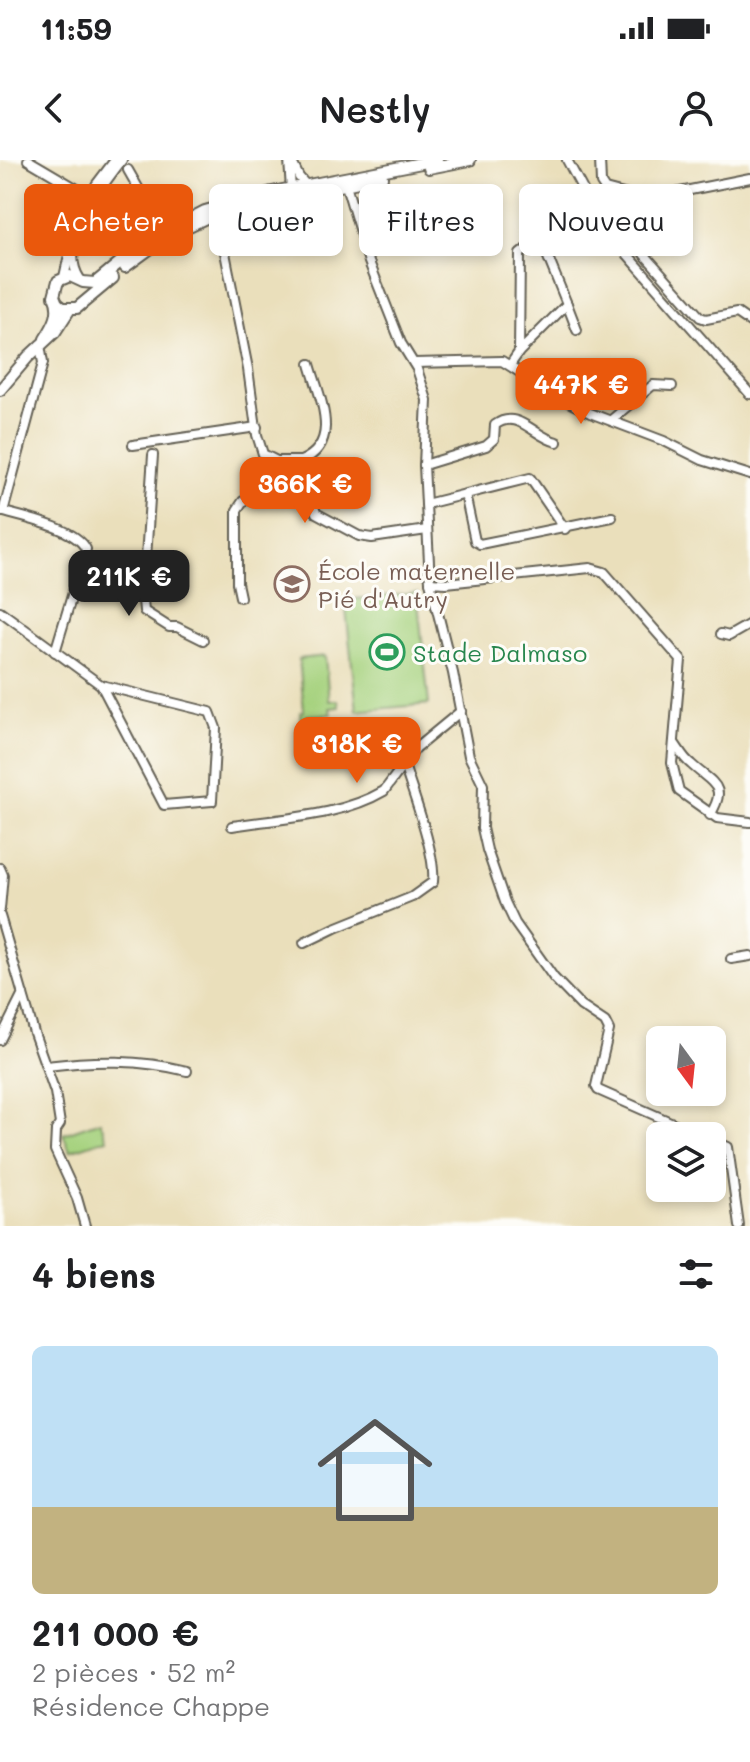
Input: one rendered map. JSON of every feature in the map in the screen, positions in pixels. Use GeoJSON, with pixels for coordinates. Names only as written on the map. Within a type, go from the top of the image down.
{"type":"FeatureCollection","features":[{"type":"Feature","properties":{"kind":"main road"},"geometry":{"type":"LineString","coordinates":[[324,184],[437,160]]}},
{"type":"Feature","properties":{"kind":"main road"},"geometry":{"type":"LineString","coordinates":[[345,180],[470,160]]}},
{"type":"Feature","properties":{"kind":"main road"},"geometry":{"type":"LineString","coordinates":[[0,390],[42,342],[58,316],[54,288],[64,277],[95,283],[128,256]]}},
{"type":"Feature","properties":{"kind":"main road"},"geometry":{"type":"LineString","coordinates":[[57,303],[70,309],[77,308],[138,256]]}},
{"type":"Feature","properties":{"kind":"main road"},"geometry":{"type":"LineString","coordinates":[[82,281],[87,290],[86,299]]}},
{"type":"Feature","properties":{"kind":"main road"},"geometry":{"type":"LineString","coordinates":[[42,342],[55,332],[70,309]]}},
{"type":"Feature","properties":{"kind":"street"},"geometry":{"type":"LineString","coordinates":[[28,160],[69,184]]}},
{"type":"Feature","properties":{"kind":"street"},"geometry":{"type":"LineString","coordinates":[[98,184],[115,160]]}},
{"type":"Feature","properties":{"kind":"street"},"geometry":{"type":"LineString","coordinates":[[82,281],[73,262],[80,228],[91,201],[122,160]]}},
{"type":"Feature","properties":{"kind":"street"},"geometry":{"type":"LineString","coordinates":[[290,160],[299,177],[298,184]]}},
{"type":"Feature","properties":{"kind":"street"},"geometry":{"type":"LineString","coordinates":[[290,160],[297,184]]}},
{"type":"Feature","properties":{"kind":"street"},"geometry":{"type":"LineString","coordinates":[[570,160],[597,216],[620,248],[750,394]]}},
{"type":"Feature","properties":{"kind":"street"},"geometry":{"type":"LineString","coordinates":[[600,160],[602,184]]}},
{"type":"Feature","properties":{"kind":"street"},"geometry":{"type":"LineString","coordinates":[[128,170],[136,184]]}},
{"type":"Feature","properties":{"kind":"street"},"geometry":{"type":"LineString","coordinates":[[693,189],[750,178]]}},
{"type":"Feature","properties":{"kind":"street"},"geometry":{"type":"LineString","coordinates":[[345,180],[369,262],[427,400],[424,465],[430,582],[469,756],[483,785],[482,828],[487,850],[507,907],[554,978],[581,1006],[605,1022],[609,1030],[596,1086],[598,1090],[665,1122]]}},
{"type":"Feature","properties":{"kind":"street"},"geometry":{"type":"LineString","coordinates":[[519,352],[520,254],[525,250],[545,250],[549,255],[577,330]]}},
{"type":"Feature","properties":{"kind":"street"},"geometry":{"type":"LineString","coordinates":[[64,277],[69,256]]}},
{"type":"Feature","properties":{"kind":"street"},"geometry":{"type":"LineString","coordinates":[[225,256],[260,449],[268,458],[284,462],[301,461],[317,452],[326,431],[310,364]]}},
{"type":"Feature","properties":{"kind":"street"},"geometry":{"type":"LineString","coordinates":[[646,256],[700,317],[706,319],[737,313],[750,322]]}},
{"type":"Feature","properties":{"kind":"street"},"geometry":{"type":"LineString","coordinates":[[510,365],[567,304]]}},
{"type":"Feature","properties":{"kind":"street"},"geometry":{"type":"LineString","coordinates":[[42,342],[43,363],[1,511],[37,521],[81,541],[86,549],[55,652]]}},
{"type":"Feature","properties":{"kind":"street"},"geometry":{"type":"LineString","coordinates":[[414,363],[489,360],[510,365],[564,400],[702,460],[750,475]]}},
{"type":"Feature","properties":{"kind":"street"},"geometry":{"type":"LineString","coordinates":[[611,420],[653,385],[672,386]]}},
{"type":"Feature","properties":{"kind":"street"},"geometry":{"type":"LineString","coordinates":[[424,465],[486,446],[494,439],[495,425],[505,420],[519,421],[544,438],[557,442]]}},
{"type":"Feature","properties":{"kind":"street"},"geometry":{"type":"LineString","coordinates":[[133,445],[257,427]]}},
{"type":"Feature","properties":{"kind":"street"},"geometry":{"type":"LineString","coordinates":[[153,455],[145,572],[141,579],[144,611],[169,627],[177,627],[203,640]]}},
{"type":"Feature","properties":{"kind":"street"},"geometry":{"type":"LineString","coordinates":[[301,461],[316,513],[359,536],[372,538],[427,530]]}},
{"type":"Feature","properties":{"kind":"street"},"geometry":{"type":"LineString","coordinates":[[426,504],[530,478],[565,529]]}},
{"type":"Feature","properties":{"kind":"street"},"geometry":{"type":"LineString","coordinates":[[240,597],[237,583],[237,510],[243,501],[307,482]]}},
{"type":"Feature","properties":{"kind":"street"},"geometry":{"type":"LineString","coordinates":[[465,494],[475,541],[480,544],[612,517]]}},
{"type":"Feature","properties":{"kind":"street"},"geometry":{"type":"LineString","coordinates":[[84,559],[141,579]]}},
{"type":"Feature","properties":{"kind":"street"},"geometry":{"type":"LineString","coordinates":[[430,582],[590,568],[604,572],[681,660],[673,776],[679,791],[710,815],[725,821],[750,822]]}},
{"type":"Feature","properties":{"kind":"street"},"geometry":{"type":"LineString","coordinates":[[0,611],[101,685],[210,712],[216,728],[212,801],[164,805],[101,685]]}},
{"type":"Feature","properties":{"kind":"street"},"geometry":{"type":"LineString","coordinates":[[721,634],[729,636],[750,624]]}},
{"type":"Feature","properties":{"kind":"street"},"geometry":{"type":"LineString","coordinates":[[232,826],[338,810],[384,791],[416,748],[461,711]]}},
{"type":"Feature","properties":{"kind":"street"},"geometry":{"type":"LineString","coordinates":[[674,743],[685,759],[715,783],[719,796],[710,815]]}},
{"type":"Feature","properties":{"kind":"street"},"geometry":{"type":"LineString","coordinates":[[304,943],[412,897],[433,882],[426,842],[404,765]]}},
{"type":"Feature","properties":{"kind":"street"},"geometry":{"type":"LineString","coordinates":[[0,868],[3,875],[0,909]]}},
{"type":"Feature","properties":{"kind":"street"},"geometry":{"type":"LineString","coordinates":[[0,916],[55,1092],[60,1124],[56,1130],[55,1150],[77,1198],[85,1226]]}},
{"type":"Feature","properties":{"kind":"street"},"geometry":{"type":"LineString","coordinates":[[731,959],[750,956]]}},
{"type":"Feature","properties":{"kind":"street"},"geometry":{"type":"LineString","coordinates":[[0,1040],[23,993]]}},
{"type":"Feature","properties":{"kind":"street"},"geometry":{"type":"LineString","coordinates":[[46,1066],[111,1060],[149,1063],[187,1071]]}},
{"type":"Feature","properties":{"kind":"street"},"geometry":{"type":"LineString","coordinates":[[726,1146],[739,1226]]}},
{"type":"Feature","properties":{"kind":"green space","name":"Stade Dalmaso"},"geometry":{"type":"Polygon","coordinates":[[[417,593],[429,704],[357,711],[345,600],[417,593]]]}},
{"type":"Feature","properties":{"kind":"green space"},"geometry":{"type":"Polygon","coordinates":[[[325,656],[329,701],[338,700],[339,707],[330,708],[331,714],[306,716],[306,722],[301,722],[300,712],[304,711],[299,659],[325,656]]]}},
{"type":"Feature","properties":{"kind":"green space"},"geometry":{"type":"Polygon","coordinates":[[[100,1121],[107,1139],[70,1151],[63,1134],[100,1121]]]}},
{"type":"Feature","properties":{"kind":"place","name":"École maternelle Pié d'Autry"},"geometry":{"type":"Point","coordinates":[292,584]}},
{"type":"Feature","properties":{"kind":"place","name":"Stade Dalmaso"},"geometry":{"type":"Point","coordinates":[387,652]}}]}
